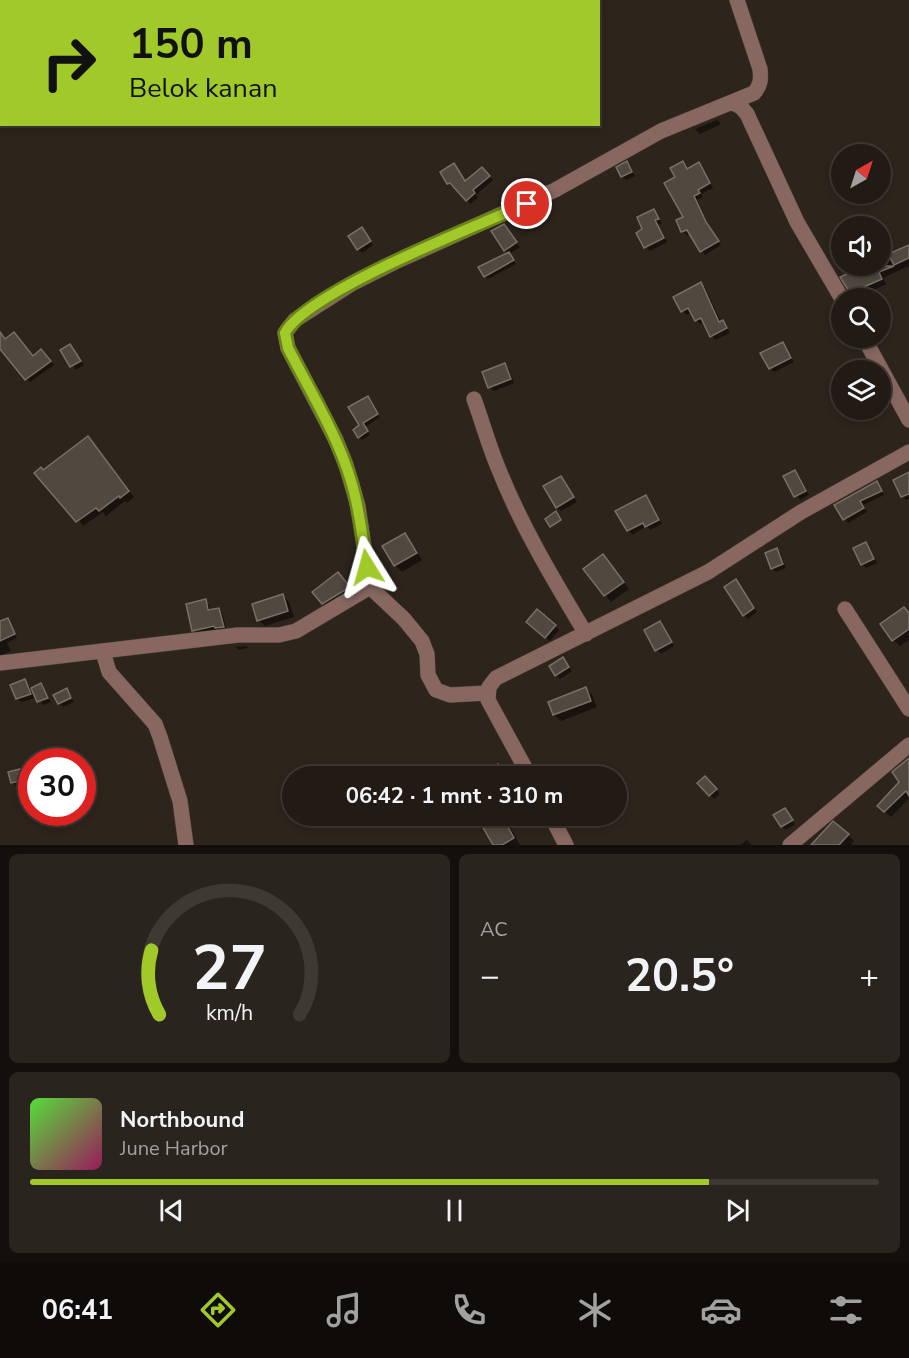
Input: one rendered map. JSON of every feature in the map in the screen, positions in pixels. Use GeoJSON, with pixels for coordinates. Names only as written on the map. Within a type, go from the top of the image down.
{"type":"FeatureCollection","features":[{"type":"Feature","properties":{"kind":"street"},"geometry":{"type":"LineString","coordinates":[[487,693],[450,695],[436,690],[428,675],[427,654],[422,641],[404,619],[370,587],[358,506],[352,483],[336,440],[288,348],[285,333],[288,327],[322,301],[374,273],[555,190],[661,131],[754,93],[759,87],[760,69],[737,0]]}},
{"type":"Feature","properties":{"kind":"street"},"geometry":{"type":"LineString","coordinates":[[733,103],[747,114],[797,222],[836,288]]}},
{"type":"Feature","properties":{"kind":"street"},"geometry":{"type":"LineString","coordinates":[[869,348],[909,420]]}},
{"type":"Feature","properties":{"kind":"street"},"geometry":{"type":"LineString","coordinates":[[474,399],[497,466],[522,520],[548,570],[586,634]]}},
{"type":"Feature","properties":{"kind":"street"},"geometry":{"type":"LineString","coordinates":[[524,766],[488,700],[489,687],[496,678],[708,572],[801,512],[909,452]]}},
{"type":"Feature","properties":{"kind":"street"},"geometry":{"type":"LineString","coordinates":[[0,663],[238,635],[279,635],[296,631],[370,587]]}},
{"type":"Feature","properties":{"kind":"street"},"geometry":{"type":"LineString","coordinates":[[845,609],[909,709]]}},
{"type":"Feature","properties":{"kind":"street"},"geometry":{"type":"LineString","coordinates":[[103,652],[109,672],[154,724],[160,737],[180,801],[186,845]]}},
{"type":"Feature","properties":{"kind":"street"},"geometry":{"type":"LineString","coordinates":[[795,844],[909,745]]}},
{"type":"Feature","properties":{"kind":"street"},"geometry":{"type":"LineString","coordinates":[[556,826],[566,845]]}},
{"type":"Feature","properties":{"kind":"building"},"geometry":{"type":"Polygon","coordinates":[[[627,161],[632,172],[621,177],[616,167],[627,161]]]}},
{"type":"Feature","properties":{"kind":"building"},"geometry":{"type":"Polygon","coordinates":[[[683,161],[687,169],[699,162],[710,183],[698,190],[700,193],[694,196],[706,222],[719,241],[700,252],[687,230],[681,232],[676,220],[683,217],[664,183],[675,177],[670,168],[683,161]]]}},
{"type":"Feature","properties":{"kind":"building"},"geometry":{"type":"Polygon","coordinates":[[[454,163],[465,181],[482,167],[490,176],[473,190],[475,193],[466,201],[450,183],[447,184],[440,172],[454,163]]]}},
{"type":"Feature","properties":{"kind":"building"},"geometry":{"type":"Polygon","coordinates":[[[654,209],[659,219],[655,220],[664,238],[644,248],[636,233],[642,229],[637,217],[654,209]]]}},
{"type":"Feature","properties":{"kind":"building"},"geometry":{"type":"Polygon","coordinates":[[[504,224],[517,242],[504,251],[491,231],[504,224]]]}},
{"type":"Feature","properties":{"kind":"building"},"geometry":{"type":"Polygon","coordinates":[[[362,227],[371,241],[357,250],[348,236],[362,227]]]}},
{"type":"Feature","properties":{"kind":"building"},"geometry":{"type":"Polygon","coordinates":[[[909,245],[909,258],[894,265],[891,253],[909,245]]]}},
{"type":"Feature","properties":{"kind":"building"},"geometry":{"type":"Polygon","coordinates":[[[509,252],[514,260],[484,277],[478,267],[509,252]]]}},
{"type":"Feature","properties":{"kind":"building"},"geometry":{"type":"Polygon","coordinates":[[[881,276],[882,279],[861,288],[847,288],[840,277],[881,276]]]}},
{"type":"Feature","properties":{"kind":"building"},"geometry":{"type":"Polygon","coordinates":[[[701,282],[719,322],[723,320],[727,328],[710,337],[701,318],[695,321],[688,308],[681,312],[673,297],[701,282]]]}},
{"type":"Feature","properties":{"kind":"building"},"geometry":{"type":"Polygon","coordinates":[[[0,332],[5,339],[14,332],[33,356],[41,349],[51,361],[25,380],[0,349],[0,332]]]}},
{"type":"Feature","properties":{"kind":"building"},"geometry":{"type":"Polygon","coordinates":[[[783,342],[791,358],[769,369],[760,353],[783,342]]]}},
{"type":"Feature","properties":{"kind":"building"},"geometry":{"type":"Polygon","coordinates":[[[70,344],[81,361],[70,367],[60,350],[70,344]]]}},
{"type":"Feature","properties":{"kind":"building"},"geometry":{"type":"Polygon","coordinates":[[[505,363],[511,379],[488,388],[482,372],[505,363]]]}},
{"type":"Feature","properties":{"kind":"building"},"geometry":{"type":"Polygon","coordinates":[[[368,396],[378,414],[363,423],[368,431],[358,438],[353,430],[359,425],[348,407],[368,396]]]}},
{"type":"Feature","properties":{"kind":"building"},"geometry":{"type":"Polygon","coordinates":[[[88,436],[129,491],[99,511],[96,508],[76,522],[34,473],[41,467],[43,470],[88,436]]]}},
{"type":"Feature","properties":{"kind":"building"},"geometry":{"type":"Polygon","coordinates":[[[795,470],[806,491],[794,497],[783,476],[795,470]]]}},
{"type":"Feature","properties":{"kind":"building"},"geometry":{"type":"Polygon","coordinates":[[[909,472],[909,494],[901,497],[893,480],[909,472]]]}},
{"type":"Feature","properties":{"kind":"building"},"geometry":{"type":"Polygon","coordinates":[[[561,476],[574,497],[556,508],[543,486],[561,476]]]}},
{"type":"Feature","properties":{"kind":"building"},"geometry":{"type":"Polygon","coordinates":[[[877,481],[882,491],[860,501],[864,508],[843,520],[834,505],[877,481]]]}},
{"type":"Feature","properties":{"kind":"building"},"geometry":{"type":"Polygon","coordinates":[[[646,495],[659,520],[645,527],[643,523],[627,531],[615,511],[646,495]]]}},
{"type":"Feature","properties":{"kind":"building"},"geometry":{"type":"Polygon","coordinates":[[[556,511],[561,520],[550,527],[545,519],[556,511]]]}},
{"type":"Feature","properties":{"kind":"building"},"geometry":{"type":"Polygon","coordinates":[[[405,533],[417,553],[394,566],[382,546],[405,533]]]}},
{"type":"Feature","properties":{"kind":"building"},"geometry":{"type":"Polygon","coordinates":[[[866,542],[874,559],[861,565],[853,548],[866,542]]]}},
{"type":"Feature","properties":{"kind":"building"},"geometry":{"type":"Polygon","coordinates":[[[777,548],[783,564],[771,569],[765,553],[777,548]]]}},
{"type":"Feature","properties":{"kind":"building"},"geometry":{"type":"Polygon","coordinates":[[[603,554],[624,582],[604,596],[583,569],[603,554]]]}},
{"type":"Feature","properties":{"kind":"building"},"geometry":{"type":"Polygon","coordinates":[[[338,572],[350,587],[322,604],[312,592],[338,572]]]}},
{"type":"Feature","properties":{"kind":"building"},"geometry":{"type":"Polygon","coordinates":[[[736,579],[754,608],[743,616],[724,587],[736,579]]]}},
{"type":"Feature","properties":{"kind":"building"},"geometry":{"type":"Polygon","coordinates":[[[283,594],[288,611],[257,621],[252,604],[283,594]]]}},
{"type":"Feature","properties":{"kind":"building"},"geometry":{"type":"Polygon","coordinates":[[[206,599],[208,610],[219,608],[224,627],[215,628],[214,626],[192,631],[186,604],[206,599]]]}},
{"type":"Feature","properties":{"kind":"building"},"geometry":{"type":"Polygon","coordinates":[[[904,607],[909,613],[909,629],[892,641],[880,624],[904,607]]]}},
{"type":"Feature","properties":{"kind":"building"},"geometry":{"type":"Polygon","coordinates":[[[537,609],[556,625],[545,638],[526,622],[537,609]]]}},
{"type":"Feature","properties":{"kind":"building"},"geometry":{"type":"Polygon","coordinates":[[[8,618],[15,634],[0,641],[0,621],[8,618]]]}},
{"type":"Feature","properties":{"kind":"building"},"geometry":{"type":"Polygon","coordinates":[[[660,621],[672,642],[655,651],[644,630],[660,621]]]}},
{"type":"Feature","properties":{"kind":"building"},"geometry":{"type":"Polygon","coordinates":[[[563,657],[569,667],[555,676],[549,666],[563,657]]]}},
{"type":"Feature","properties":{"kind":"building"},"geometry":{"type":"Polygon","coordinates":[[[25,679],[31,694],[16,699],[10,685],[25,679]]]}},
{"type":"Feature","properties":{"kind":"building"},"geometry":{"type":"Polygon","coordinates":[[[41,683],[48,698],[37,702],[31,688],[41,683]]]}},
{"type":"Feature","properties":{"kind":"building"},"geometry":{"type":"Polygon","coordinates":[[[586,687],[591,701],[553,715],[548,702],[586,687]]]}},
{"type":"Feature","properties":{"kind":"building"},"geometry":{"type":"Polygon","coordinates":[[[67,688],[71,698],[58,704],[53,695],[67,688]]]}},
{"type":"Feature","properties":{"kind":"building"},"geometry":{"type":"Polygon","coordinates":[[[909,758],[909,796],[906,791],[884,812],[877,806],[899,782],[892,772],[909,758]]]}},
{"type":"Feature","properties":{"kind":"building"},"geometry":{"type":"Polygon","coordinates":[[[18,770],[18,782],[11,783],[8,772],[18,770]]]}},
{"type":"Feature","properties":{"kind":"building"},"geometry":{"type":"Polygon","coordinates":[[[705,776],[717,789],[709,796],[697,783],[705,776]]]}},
{"type":"Feature","properties":{"kind":"building"},"geometry":{"type":"Polygon","coordinates":[[[785,808],[793,820],[781,827],[773,815],[785,808]]]}},
{"type":"Feature","properties":{"kind":"building"},"geometry":{"type":"Polygon","coordinates":[[[833,821],[849,834],[839,845],[811,845],[833,821]]]}},
{"type":"Feature","properties":{"kind":"building"},"geometry":{"type":"Polygon","coordinates":[[[482,826],[507,826],[514,838],[502,845],[493,845],[482,826]]]}},
{"type":"Feature","properties":{"kind":"route"},"geometry":{"type":"LineString","coordinates":[[367,567],[358,506],[346,465],[336,440],[288,348],[285,333],[295,320],[353,283],[527,204]]}}]}
